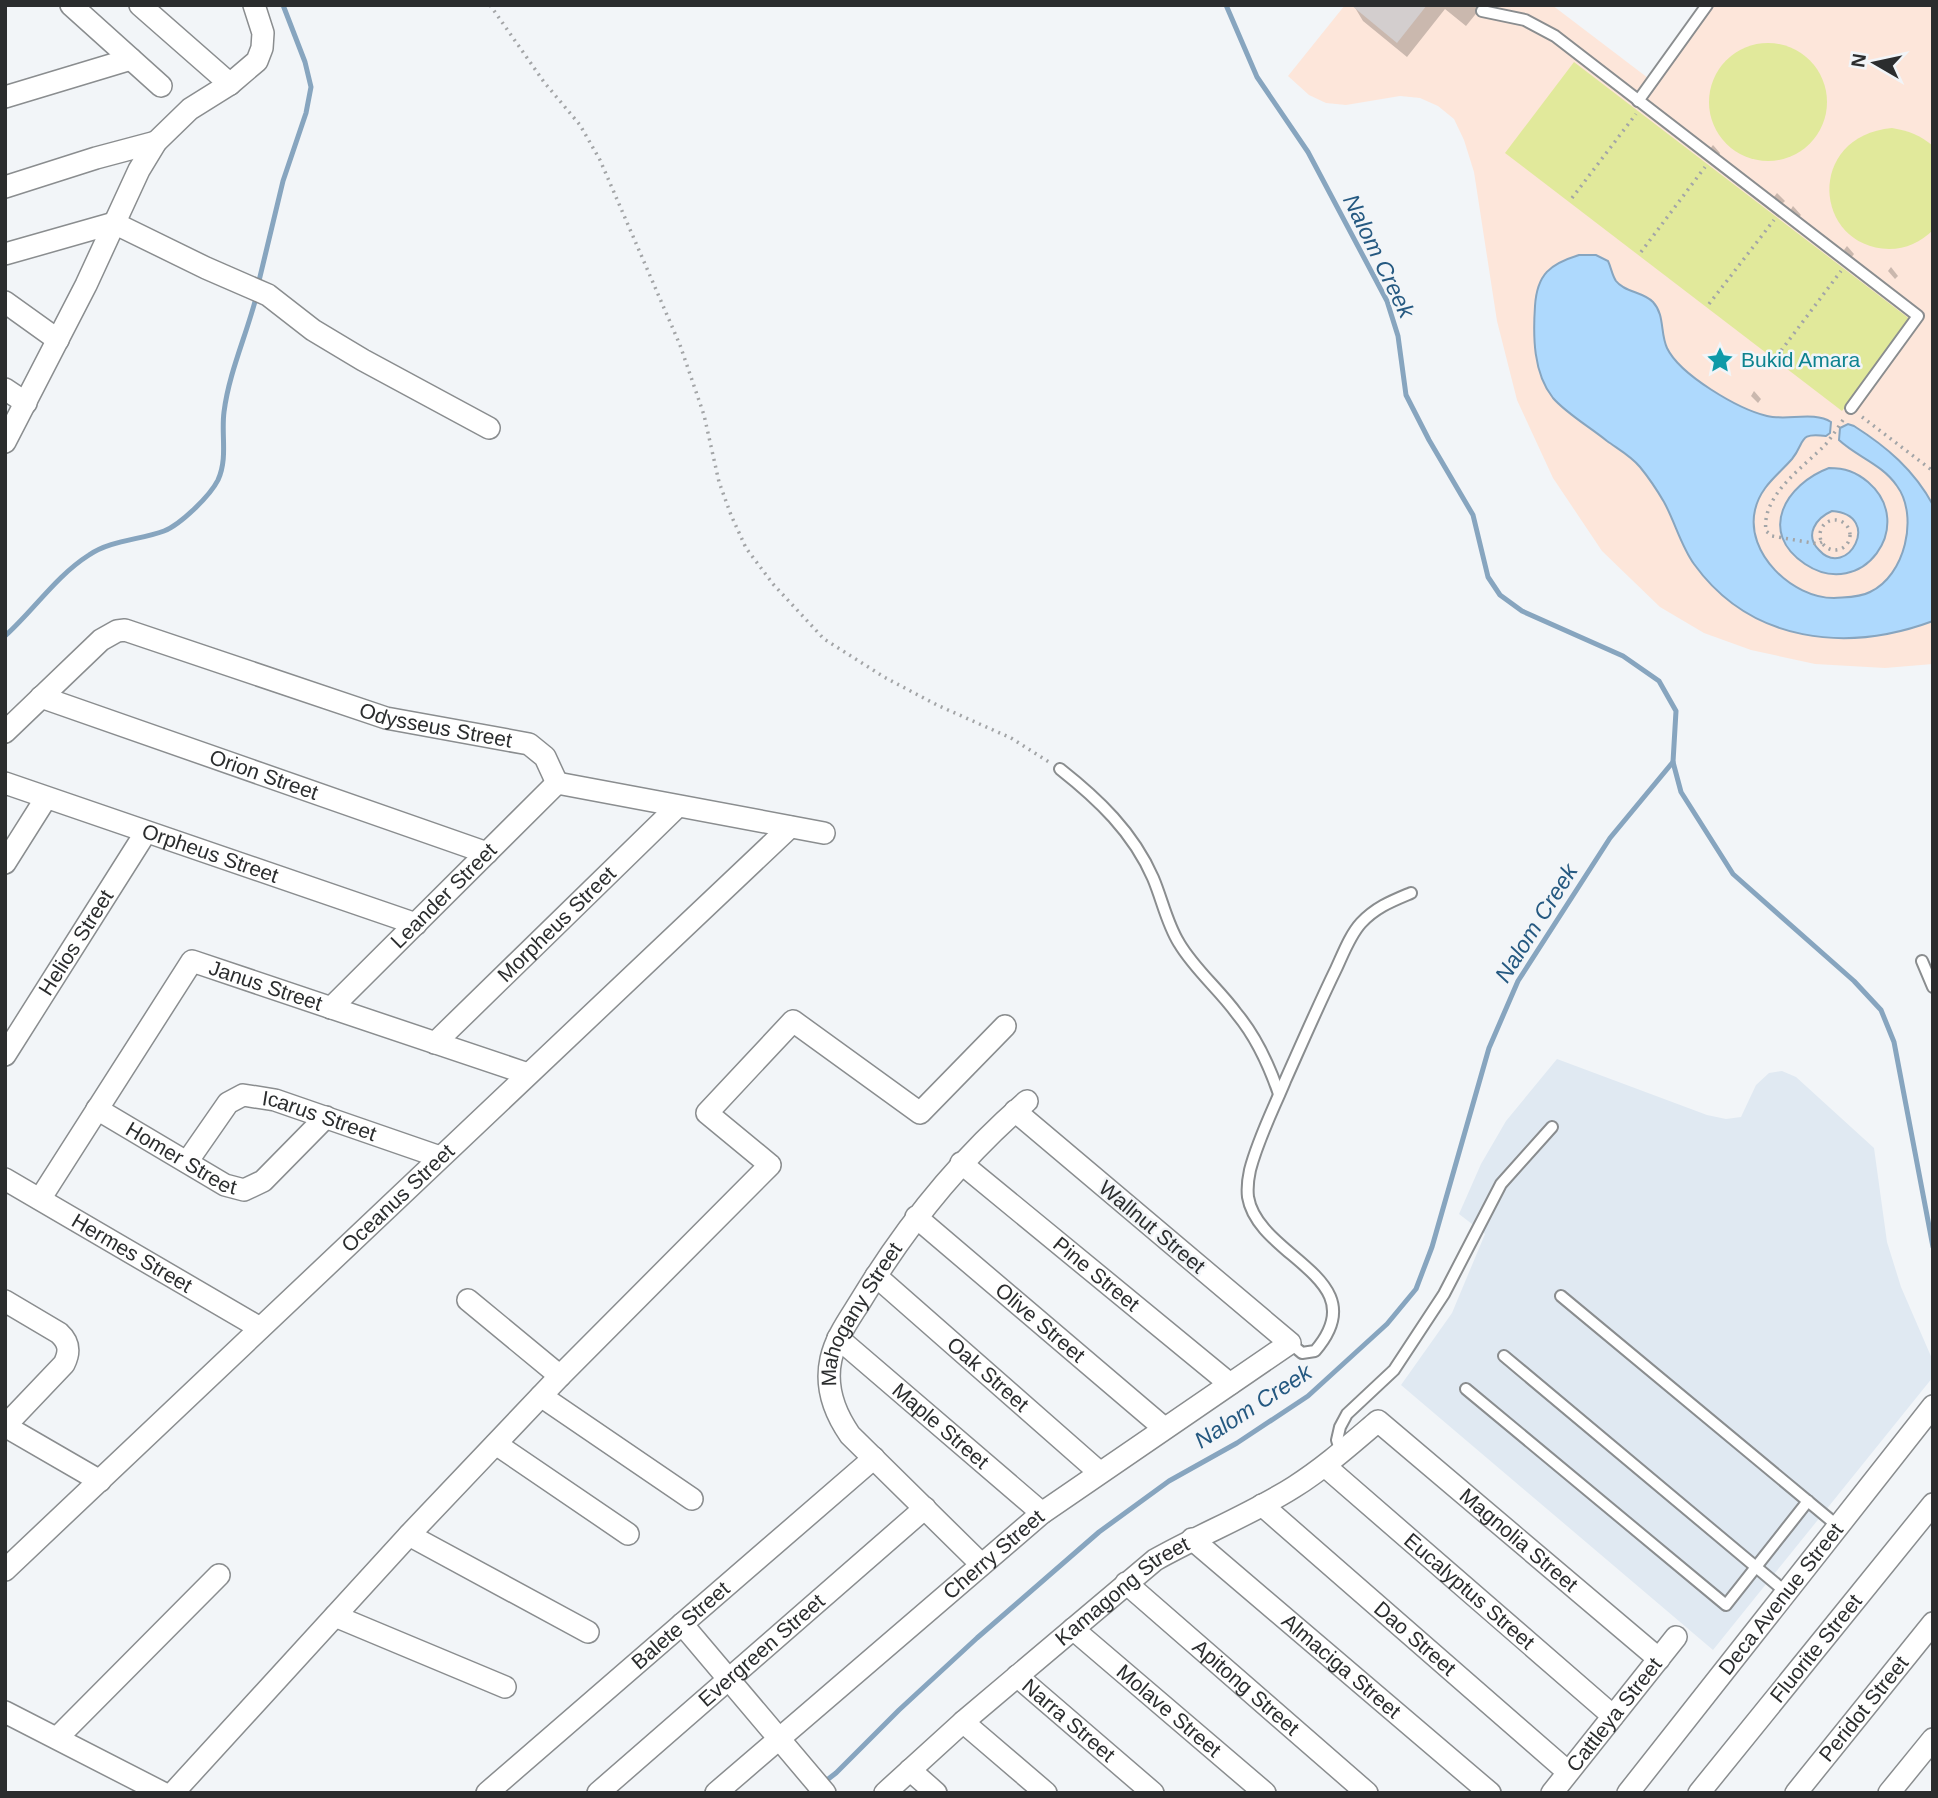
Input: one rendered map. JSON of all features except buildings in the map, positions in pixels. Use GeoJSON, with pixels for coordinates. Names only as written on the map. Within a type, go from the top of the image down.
{"type":"FeatureCollection","features":[{"type":"Feature","properties":{"kind":"street"},"geometry":{"type":"LineString","coordinates":[[71,5],[161,86]]}},
{"type":"Feature","properties":{"kind":"street"},"geometry":{"type":"LineString","coordinates":[[140,5],[230,84]]}},
{"type":"Feature","properties":{"kind":"street"},"geometry":{"type":"LineString","coordinates":[[5,442],[58,340],[139,170],[156,142],[190,109],[230,84],[257,61],[262,48],[263,33],[254,5]]}},
{"type":"Feature","properties":{"kind":"street"},"geometry":{"type":"LineString","coordinates":[[5,97],[131,59]]}},
{"type":"Feature","properties":{"kind":"street"},"geometry":{"type":"LineString","coordinates":[[5,187],[156,142]]}},
{"type":"Feature","properties":{"kind":"street"},"geometry":{"type":"LineString","coordinates":[[5,254],[114,223],[268,295],[313,330],[489,428]]}},
{"type":"Feature","properties":{"kind":"street"},"geometry":{"type":"LineString","coordinates":[[5,302],[58,340]]}},
{"type":"Feature","properties":{"kind":"street"},"geometry":{"type":"LineString","coordinates":[[5,389],[26,403]]}},
{"type":"Feature","properties":{"kind":"street","name":"Odysseus Street"},"geometry":{"type":"LineString","coordinates":[[41,698],[101,640],[117,631],[134,632],[386,718],[529,744],[545,757],[557,783]]}},
{"type":"Feature","properties":{"kind":"street"},"geometry":{"type":"LineString","coordinates":[[5,732],[41,698]]}},
{"type":"Feature","properties":{"kind":"street","name":"Orion Street"},"geometry":{"type":"LineString","coordinates":[[41,698],[487,853]]}},
{"type":"Feature","properties":{"kind":"street","name":"Orpheus Street"},"geometry":{"type":"LineString","coordinates":[[5,783],[416,924]]}},
{"type":"Feature","properties":{"kind":"street"},"geometry":{"type":"LineString","coordinates":[[557,783],[824,833]]}},
{"type":"Feature","properties":{"kind":"street","name":"Leander Street"},"geometry":{"type":"LineString","coordinates":[[331,1008],[557,783]]}},
{"type":"Feature","properties":{"kind":"street"},"geometry":{"type":"LineString","coordinates":[[5,863],[46,797]]}},
{"type":"Feature","properties":{"kind":"street","name":"Morpheus Street"},"geometry":{"type":"LineString","coordinates":[[435,1043],[677,807]]}},
{"type":"Feature","properties":{"kind":"street","name":"Oceanus Street"},"geometry":{"type":"LineString","coordinates":[[9,1560],[100,1481],[790,827]]}},
{"type":"Feature","properties":{"kind":"street","name":"Helios Street"},"geometry":{"type":"LineString","coordinates":[[5,1055],[146,832]]}},
{"type":"Feature","properties":{"kind":"street","name":"Janus Street"},"geometry":{"type":"LineString","coordinates":[[40,1199],[192,961],[528,1074]]}},
{"type":"Feature","properties":{"kind":"street"},"geometry":{"type":"LineString","coordinates":[[173,1793],[409,1535],[560,1376],[770,1165],[707,1113],[793,1021],[919,1113],[1005,1026]]}},
{"type":"Feature","properties":{"kind":"street","name":"Icarus Street"},"geometry":{"type":"LineString","coordinates":[[187,1162],[228,1103],[243,1095],[275,1100],[440,1157]]}},
{"type":"Feature","properties":{"kind":"street","name":"Wallnut Street"},"geometry":{"type":"LineString","coordinates":[[1021,1106],[1290,1343]]}},
{"type":"Feature","properties":{"kind":"street","name":"Mahogany Street"},"geometry":{"type":"LineString","coordinates":[[981,1564],[845,1427],[832,1400],[829,1378],[831,1358],[838,1338],[916,1217],[961,1163],[1021,1106]]}},
{"type":"Feature","properties":{"kind":"street","name":"Homer Street"},"geometry":{"type":"LineString","coordinates":[[97,1109],[225,1185],[244,1189],[263,1181],[326,1117]]}},
{"type":"Feature","properties":{"kind":"street","name":"Pine Street"},"geometry":{"type":"LineString","coordinates":[[961,1163],[1230,1384]]}},
{"type":"Feature","properties":{"kind":"street","name":"Hermes Street"},"geometry":{"type":"LineString","coordinates":[[5,1179],[260,1328]]}},
{"type":"Feature","properties":{"kind":"street","name":"Olive Street"},"geometry":{"type":"LineString","coordinates":[[916,1217],[1164,1428]]}},
{"type":"Feature","properties":{"kind":"street","name":"Oak Street"},"geometry":{"type":"LineString","coordinates":[[876,1276],[1099,1472]]}},
{"type":"Feature","properties":{"kind":"street"},"geometry":{"type":"LineString","coordinates":[[468,1300],[560,1376]]}},
{"type":"Feature","properties":{"kind":"street"},"geometry":{"type":"LineString","coordinates":[[5,1301],[59,1333],[68,1346],[64,1364],[5,1426],[100,1481]]}},
{"type":"Feature","properties":{"kind":"street","name":"Maple Street"},"geometry":{"type":"LineString","coordinates":[[838,1338],[1042,1513]]}},
{"type":"Feature","properties":{"kind":"street","name":"Cherry Street"},"geometry":{"type":"LineString","coordinates":[[716,1793],[1042,1513],[1290,1343]]}},
{"type":"Feature","properties":{"kind":"street"},"geometry":{"type":"LineString","coordinates":[[541,1396],[692,1499]]}},
{"type":"Feature","properties":{"kind":"street","name":"Deca Avenue Street"},"geometry":{"type":"LineString","coordinates":[[1628,1793],[1933,1406]]}},
{"type":"Feature","properties":{"kind":"street","name":"Kamagong Street"},"geometry":{"type":"LineString","coordinates":[[885,1793],[963,1722],[1155,1559],[1262,1505],[1333,1460],[1378,1421]]}},
{"type":"Feature","properties":{"kind":"street","name":"Magnolia Street"},"geometry":{"type":"LineString","coordinates":[[1378,1421],[1659,1659]]}},
{"type":"Feature","properties":{"kind":"street"},"geometry":{"type":"LineString","coordinates":[[496,1444],[628,1534]]}},
{"type":"Feature","properties":{"kind":"street","name":"Balete Street"},"geometry":{"type":"LineString","coordinates":[[486,1793],[874,1458]]}},
{"type":"Feature","properties":{"kind":"street","name":"Eucalyptus Street"},"geometry":{"type":"LineString","coordinates":[[1333,1460],[1613,1716]]}},
{"type":"Feature","properties":{"kind":"street","name":"Fluorite Street"},"geometry":{"type":"LineString","coordinates":[[1699,1793],[1933,1504]]}},
{"type":"Feature","properties":{"kind":"street","name":"Dao Street"},"geometry":{"type":"LineString","coordinates":[[1262,1505],[1568,1772]]}},
{"type":"Feature","properties":{"kind":"street","name":"Evergreen Street"},"geometry":{"type":"LineString","coordinates":[[598,1793],[925,1508]]}},
{"type":"Feature","properties":{"kind":"street"},"geometry":{"type":"LineString","coordinates":[[409,1535],[588,1632]]}},
{"type":"Feature","properties":{"kind":"street","name":"Almaciga Street"},"geometry":{"type":"LineString","coordinates":[[1192,1539],[1490,1793]]}},
{"type":"Feature","properties":{"kind":"street"},"geometry":{"type":"LineString","coordinates":[[57,1738],[219,1575]]}},
{"type":"Feature","properties":{"kind":"street","name":"Apitong Street"},"geometry":{"type":"LineString","coordinates":[[1126,1583],[1367,1793]]}},
{"type":"Feature","properties":{"kind":"street"},"geometry":{"type":"LineString","coordinates":[[335,1616],[505,1686]]}},
{"type":"Feature","properties":{"kind":"street","name":"Peridot Street"},"geometry":{"type":"LineString","coordinates":[[1796,1793],[1933,1623]]}},
{"type":"Feature","properties":{"kind":"street"},"geometry":{"type":"LineString","coordinates":[[682,1624],[825,1793]]}},
{"type":"Feature","properties":{"kind":"street","name":"Molave Street"},"geometry":{"type":"LineString","coordinates":[[1073,1629],[1265,1793]]}},
{"type":"Feature","properties":{"kind":"street","name":"Cattleya Street"},"geometry":{"type":"LineString","coordinates":[[1552,1793],[1676,1637]]}},
{"type":"Feature","properties":{"kind":"street","name":"Narra Street"},"geometry":{"type":"LineString","coordinates":[[1017,1676],[1153,1793]]}},
{"type":"Feature","properties":{"kind":"street"},"geometry":{"type":"LineString","coordinates":[[5,1712],[163,1793]]}},
{"type":"Feature","properties":{"kind":"street"},"geometry":{"type":"LineString","coordinates":[[963,1722],[1046,1793]]}},
{"type":"Feature","properties":{"kind":"street"},"geometry":{"type":"LineString","coordinates":[[1889,1793],[1933,1739]]}},
{"type":"Feature","properties":{"kind":"street"},"geometry":{"type":"LineString","coordinates":[[909,1770],[936,1793]]}},
{"type":"Feature","properties":{"kind":"lane"},"geometry":{"type":"LineString","coordinates":[[1641,103],[1707,5]]}},
{"type":"Feature","properties":{"kind":"lane"},"geometry":{"type":"LineString","coordinates":[[1482,11],[1508,15],[1541,26],[1918,316],[1851,408]]}},
{"type":"Feature","properties":{"kind":"lane"},"geometry":{"type":"LineString","coordinates":[[1060,769],[1097,798],[1125,830],[1152,876],[1178,942],[1197,969],[1237,1013],[1257,1043],[1269,1064],[1279,1094]]}},
{"type":"Feature","properties":{"kind":"lane"},"geometry":{"type":"LineString","coordinates":[[1290,1343],[1302,1353],[1315,1351],[1329,1331],[1332,1301],[1317,1275],[1277,1242],[1256,1219],[1249,1200],[1250,1171],[1279,1094],[1323,994],[1360,924],[1380,906],[1411,893]]}},
{"type":"Feature","properties":{"kind":"lane"},"geometry":{"type":"LineString","coordinates":[[1922,961],[1933,987]]}},
{"type":"Feature","properties":{"kind":"lane"},"geometry":{"type":"LineString","coordinates":[[1333,1460],[1340,1427],[1347,1414],[1394,1370],[1444,1294],[1502,1184],[1552,1127]]}},
{"type":"Feature","properties":{"kind":"lane"},"geometry":{"type":"LineString","coordinates":[[1561,1296],[1839,1527]]}},
{"type":"Feature","properties":{"kind":"lane"},"geometry":{"type":"LineString","coordinates":[[1504,1356],[1787,1593]]}},
{"type":"Feature","properties":{"kind":"lane"},"geometry":{"type":"LineString","coordinates":[[1466,1389],[1726,1605],[1808,1501]]}},
{"type":"Feature","properties":{"kind":"path"},"geometry":{"type":"LineString","coordinates":[[490,5],[544,82],[580,125],[600,160],[680,345],[704,415],[719,482],[746,548],[773,584],[824,639],[884,677],[937,705],[1011,738],[1060,769]]}},
{"type":"Feature","properties":{"kind":"path"},"geometry":{"type":"LineString","coordinates":[[1572,198],[1641,103]]}},
{"type":"Feature","properties":{"kind":"path"},"geometry":{"type":"LineString","coordinates":[[1641,252],[1712,158]]}},
{"type":"Feature","properties":{"kind":"path"},"geometry":{"type":"LineString","coordinates":[[1709,304],[1781,211]]}},
{"type":"Feature","properties":{"kind":"path"},"geometry":{"type":"LineString","coordinates":[[1777,356],[1848,262]]}},
{"type":"Feature","properties":{"kind":"path"},"geometry":{"type":"LineString","coordinates":[[1820,543],[1821,530],[1828,521],[1840,520],[1849,527],[1850,539],[1843,548],[1831,549],[1820,543],[1772,536],[1765,526],[1771,505],[1779,492],[1832,437],[1851,408],[1933,471]]}},
{"type":"Feature","properties":{"kind":"shaded area","name":"Bukid Amara"},"geometry":{"type":"Polygon","coordinates":[[[1345,5],[1552,5],[1648,78],[1699,5],[1933,5],[1933,664],[1885,668],[1815,664],[1751,650],[1704,633],[1660,607],[1602,551],[1553,478],[1517,400],[1497,321],[1474,172],[1454,119],[1438,106],[1420,98],[1400,96],[1346,105],[1326,103],[1309,95],[1288,76],[1345,5]]]}},
{"type":"Feature","properties":{"kind":"shaded area"},"geometry":{"type":"Polygon","coordinates":[[[1557,1059],[1707,1115],[1726,1119],[1741,1117],[1756,1085],[1769,1073],[1782,1071],[1796,1077],[1874,1148],[1887,1242],[1901,1287],[1933,1361],[1933,1377],[1713,1650],[1401,1385],[1452,1313],[1485,1234],[1459,1214],[1481,1164],[1506,1121],[1557,1059]]]}},
{"type":"Feature","properties":{"kind":"green space"},"geometry":{"type":"Polygon","coordinates":[[[1768,43],[1791,47],[1810,60],[1823,79],[1827,102],[1823,125],[1810,144],[1791,157],[1768,161],[1745,157],[1726,144],[1713,125],[1709,102],[1713,79],[1726,60],[1745,47],[1768,43]]]}},
{"type":"Feature","properties":{"kind":"green space"},"geometry":{"type":"Polygon","coordinates":[[[1574,62],[1911,320],[1842,411],[1505,153],[1574,62]]]}},
{"type":"Feature","properties":{"kind":"green space"},"geometry":{"type":"Polygon","coordinates":[[[1892,128],[1914,134],[1933,146],[1933,230],[1913,244],[1889,249],[1864,244],[1845,230],[1834,212],[1829,191],[1833,169],[1844,150],[1864,135],[1892,128]]]}},
{"type":"Feature","properties":{"kind":"water"},"geometry":{"type":"Polygon","coordinates":[[[1579,255],[1596,255],[1608,261],[1620,285],[1653,302],[1661,318],[1667,348],[1684,369],[1711,390],[1767,416],[1817,417],[1831,422],[1830,433],[1826,436],[1810,436],[1803,440],[1792,459],[1765,488],[1757,502],[1754,526],[1757,542],[1775,570],[1788,581],[1818,596],[1852,597],[1866,594],[1882,584],[1900,559],[1907,529],[1904,499],[1891,478],[1839,440],[1840,428],[1848,424],[1854,426],[1878,442],[1908,470],[1933,505],[1933,621],[1867,637],[1835,638],[1803,634],[1772,625],[1743,611],[1717,590],[1689,557],[1664,502],[1640,467],[1559,404],[1541,377],[1534,330],[1536,295],[1547,272],[1560,262],[1579,255]]]}},
{"type":"Feature","properties":{"kind":"water"},"geometry":{"type":"Polygon","coordinates":[[[1829,468],[1850,471],[1868,482],[1882,499],[1887,518],[1885,537],[1877,553],[1863,566],[1846,573],[1826,573],[1805,564],[1790,551],[1782,538],[1780,524],[1783,510],[1800,485],[1829,468]],[[1832,511],[1821,518],[1814,528],[1812,539],[1819,550],[1830,557],[1840,558],[1856,544],[1856,523],[1848,515],[1832,511]]]}},
{"type":"Feature","properties":{"kind":"waterway"},"geometry":{"type":"LineString","coordinates":[[258,285],[283,181],[306,113],[311,87],[305,62],[283,5]]}},
{"type":"Feature","properties":{"kind":"waterway","name":"Nalom Creek"},"geometry":{"type":"LineString","coordinates":[[823,1783],[977,1638],[1099,1532],[1169,1481],[1237,1443],[1308,1396],[1387,1324],[1416,1289],[1432,1247],[1489,1048],[1518,981],[1610,838],[1673,762],[1676,711],[1659,681],[1623,656],[1522,611],[1500,595],[1488,577],[1473,515],[1406,395],[1398,336],[1387,301],[1308,152],[1257,77],[1226,5]]}},
{"type":"Feature","properties":{"kind":"waterway"},"geometry":{"type":"LineString","coordinates":[[5,636],[77,563],[107,546],[171,528],[194,509],[214,487],[223,463],[226,397],[257,294]]}},
{"type":"Feature","properties":{"kind":"waterway"},"geometry":{"type":"LineString","coordinates":[[1673,762],[1681,792],[1733,874],[1854,981],[1881,1010],[1894,1042],[1933,1247]]}},
{"type":"Feature","properties":{"kind":"place","name":"Bukid Amara"},"geometry":{"type":"Point","coordinates":[1720,360]}}]}
